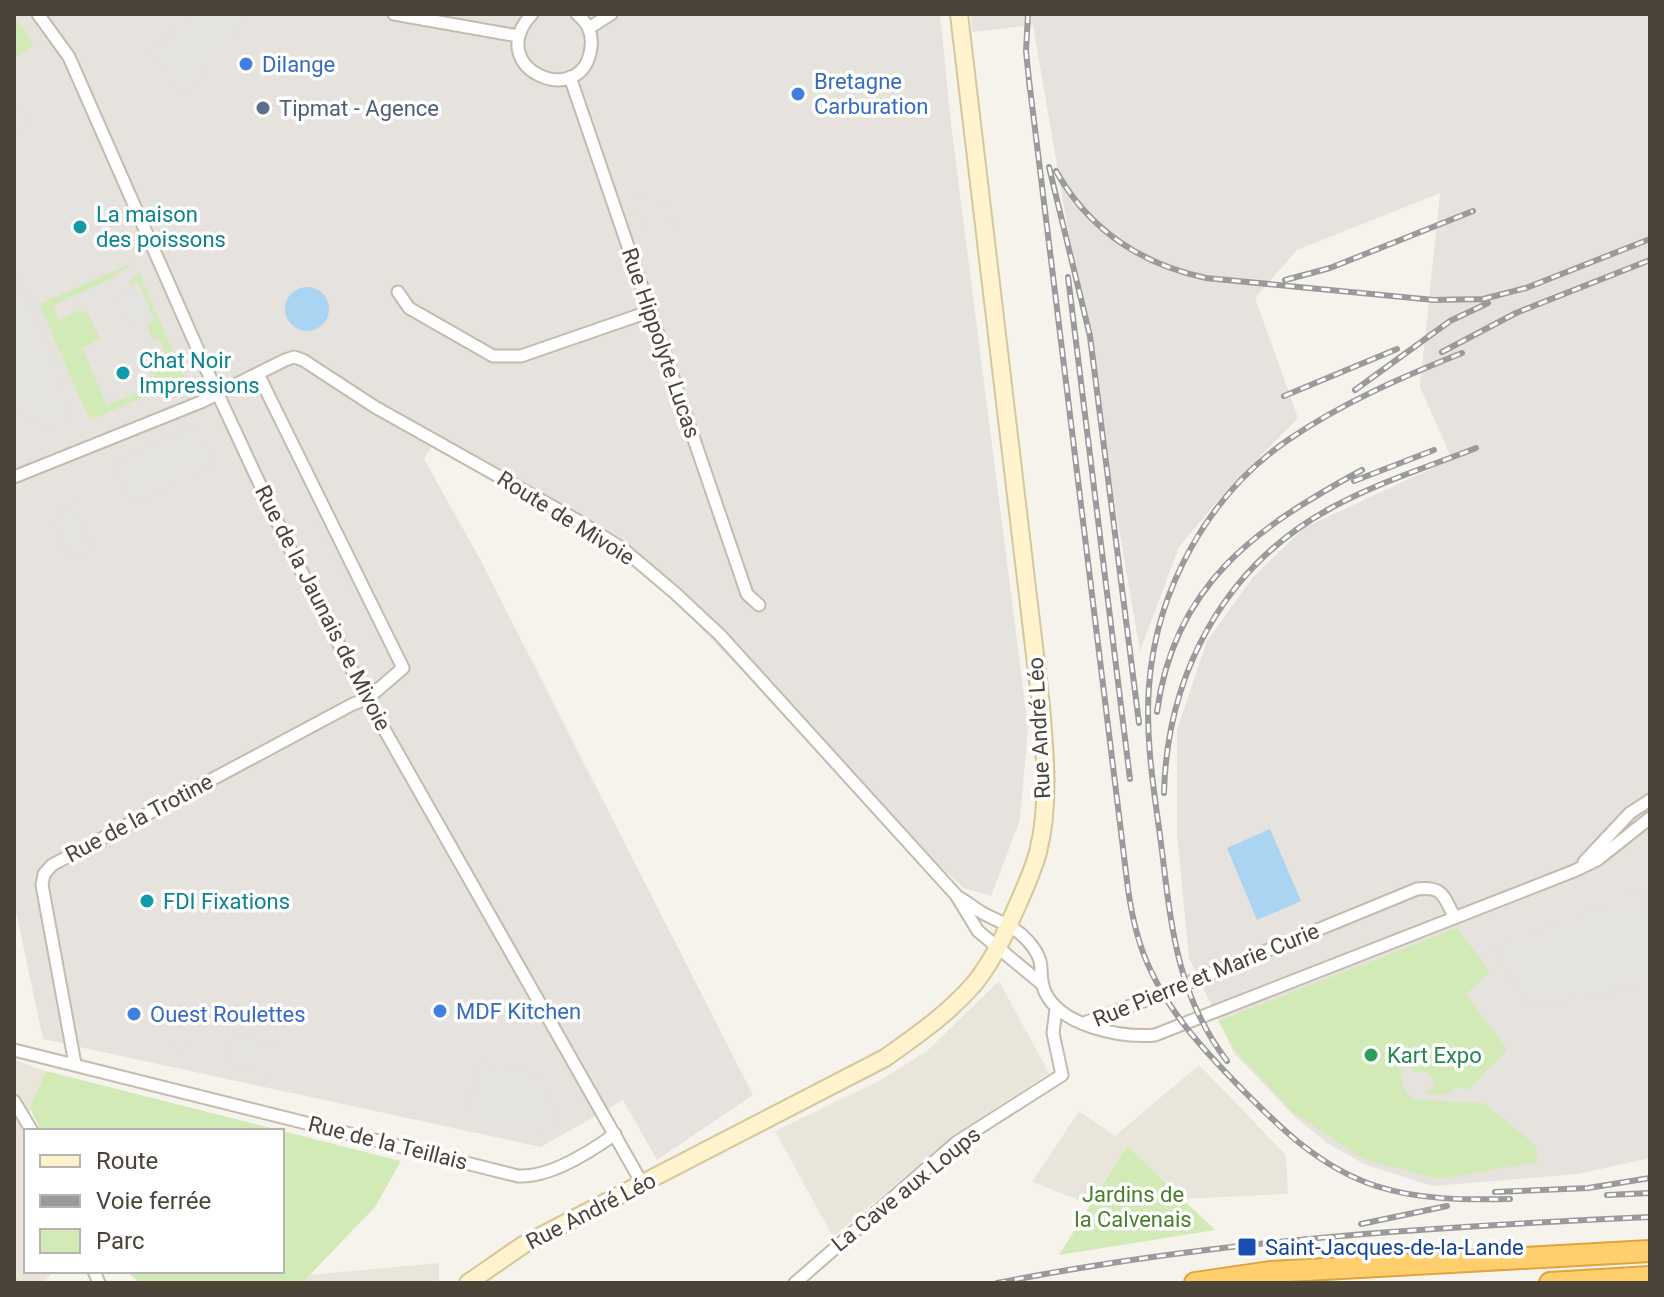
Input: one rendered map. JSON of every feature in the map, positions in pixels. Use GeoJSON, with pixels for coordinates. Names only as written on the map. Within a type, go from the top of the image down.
{"type":"FeatureCollection","features":[{"type":"Feature","properties":{"kind":"highway"},"geometry":{"type":"LineString","coordinates":[[1195,1283],[1270,1272],[1642,1252]]}},
{"type":"Feature","properties":{"kind":"highway"},"geometry":{"type":"LineString","coordinates":[[1326,1283],[1342,1277],[1642,1252]]}},
{"type":"Feature","properties":{"kind":"highway"},"geometry":{"type":"LineString","coordinates":[[1270,1272],[1308,1283]]}},
{"type":"Feature","properties":{"kind":"highway"},"geometry":{"type":"LineString","coordinates":[[1550,1283],[1650,1277]]}},
{"type":"Feature","properties":{"kind":"street","name":"Rue de la Jaunais de Mivoie"},"geometry":{"type":"LineString","coordinates":[[38,14],[69,57],[217,394],[290,549],[367,699],[643,1185]]}},
{"type":"Feature","properties":{"kind":"street"},"geometry":{"type":"LineString","coordinates":[[394,14],[518,36]]}},
{"type":"Feature","properties":{"kind":"street"},"geometry":{"type":"LineString","coordinates":[[532,14],[523,23],[518,36],[518,50],[532,73],[557,81],[582,69],[590,56],[592,42],[589,28],[577,14]]}},
{"type":"Feature","properties":{"kind":"street"},"geometry":{"type":"LineString","coordinates":[[589,28],[611,14]]}},
{"type":"Feature","properties":{"kind":"street","name":"Rue André Léo"},"geometry":{"type":"LineString","coordinates":[[468,1283],[523,1245],[885,1058],[937,1021],[974,984],[998,948],[1038,852],[1045,765],[1039,690],[959,14]]}},
{"type":"Feature","properties":{"kind":"street","name":"Rue Hippolyte Lucas"},"geometry":{"type":"LineString","coordinates":[[570,77],[747,594],[759,605]]}},
{"type":"Feature","properties":{"kind":"street"},"geometry":{"type":"LineString","coordinates":[[398,292],[409,308],[493,356],[521,356],[651,311]]}},
{"type":"Feature","properties":{"kind":"street","name":"Route de Mivoie"},"geometry":{"type":"LineString","coordinates":[[14,477],[217,394],[285,360],[294,357],[303,360],[375,407],[623,549],[720,635],[956,895],[978,931],[1043,985]]}},
{"type":"Feature","properties":{"kind":"street","name":"Rue de la Trotine"},"geometry":{"type":"LineString","coordinates":[[75,1064],[42,885],[44,874],[52,865],[367,699],[403,668],[258,374]]}},
{"type":"Feature","properties":{"kind":"street","name":"Rue Pierre et Marie Curie"},"geometry":{"type":"LineString","coordinates":[[1574,871],[1630,813],[1650,800]]}},
{"type":"Feature","properties":{"kind":"street","name":"Rue Pierre et Marie Curie"},"geometry":{"type":"LineString","coordinates":[[1084,1023],[1106,1031],[1162,1035],[1574,871],[1597,860],[1650,818]]}},
{"type":"Feature","properties":{"kind":"street","name":"Rue Pierre et Marie Curie"},"geometry":{"type":"LineString","coordinates":[[1084,1023],[1417,889],[1434,887],[1441,891],[1455,918]]}},
{"type":"Feature","properties":{"kind":"street","name":"Route de Mivoie"},"geometry":{"type":"LineString","coordinates":[[956,895],[981,912],[1009,925],[1027,939],[1041,959],[1043,985]]}},
{"type":"Feature","properties":{"kind":"street"},"geometry":{"type":"LineString","coordinates":[[1043,985],[1056,1009],[1084,1023]]}},
{"type":"Feature","properties":{"kind":"street","name":"La Cave aux Loups"},"geometry":{"type":"LineString","coordinates":[[795,1283],[957,1142],[1062,1075],[1053,1033],[1056,1009]]}},
{"type":"Feature","properties":{"kind":"street","name":"Rue de la Teillais"},"geometry":{"type":"LineString","coordinates":[[14,1050],[518,1176],[533,1177],[547,1173],[615,1134]]}},
{"type":"Feature","properties":{"kind":"street"},"geometry":{"type":"LineString","coordinates":[[14,1101],[31,1129]]}},
{"type":"Feature","properties":{"kind":"shaded area"},"geometry":{"type":"Polygon","coordinates":[[[14,14],[940,14],[951,124],[1028,727],[1020,820],[991,896],[964,888],[864,799],[672,598],[618,553],[431,447],[424,459],[481,561],[753,1095],[657,1160],[623,1100],[541,1147],[43,1039],[14,902],[14,14]]]}},
{"type":"Feature","properties":{"kind":"shaded area"},"geometry":{"type":"Polygon","coordinates":[[[192,14],[242,14],[237,46],[209,64],[200,80],[180,95],[149,50],[174,33],[172,28],[192,14]]]}},
{"type":"Feature","properties":{"kind":"shaded area"},"geometry":{"type":"Polygon","coordinates":[[[971,14],[1650,14],[1650,1158],[1578,1174],[1432,1186],[1364,1164],[1327,1143],[1295,1117],[1234,1053],[1189,958],[1177,834],[1177,730],[1207,641],[1253,577],[1304,528],[1452,459],[1420,387],[1440,193],[1297,250],[1255,298],[1298,418],[1225,492],[1179,547],[1140,651],[1033,25],[972,32],[971,14]]]}},
{"type":"Feature","properties":{"kind":"shaded area"},"geometry":{"type":"Polygon","coordinates":[[[14,102],[31,123],[14,135],[14,102]]]}},
{"type":"Feature","properties":{"kind":"shaded area"},"geometry":{"type":"Polygon","coordinates":[[[641,191],[657,202],[664,200],[675,228],[647,234],[633,194],[641,191]]]}},
{"type":"Feature","properties":{"kind":"shaded area"},"geometry":{"type":"Polygon","coordinates":[[[14,269],[53,359],[72,422],[38,431],[35,424],[20,411],[14,412],[14,269]]]}},
{"type":"Feature","properties":{"kind":"shaded area"},"geometry":{"type":"Polygon","coordinates":[[[138,282],[155,321],[135,330],[132,325],[126,327],[115,300],[139,285],[138,282]]]}},
{"type":"Feature","properties":{"kind":"shaded area"},"geometry":{"type":"Polygon","coordinates":[[[196,424],[215,465],[132,505],[112,463],[196,424]]]}},
{"type":"Feature","properties":{"kind":"shaded area"},"geometry":{"type":"Polygon","coordinates":[[[280,426],[384,639],[378,642],[275,428],[280,426]]]}},
{"type":"Feature","properties":{"kind":"shaded area"},"geometry":{"type":"Polygon","coordinates":[[[74,502],[92,549],[68,558],[52,518],[74,502]]]}},
{"type":"Feature","properties":{"kind":"shaded area"},"geometry":{"type":"Polygon","coordinates":[[[1641,890],[1650,929],[1650,985],[1529,1006],[1492,949],[1641,890]]]}},
{"type":"Feature","properties":{"kind":"shaded area"},"geometry":{"type":"Polygon","coordinates":[[[999,981],[1049,1073],[953,1136],[833,1237],[775,1131],[879,1081],[927,1051],[999,981]]]}},
{"type":"Feature","properties":{"kind":"shaded area"},"geometry":{"type":"Polygon","coordinates":[[[172,1013],[191,1018],[187,1051],[168,1046],[169,1041],[165,1040],[172,1013]]]}},
{"type":"Feature","properties":{"kind":"shaded area"},"geometry":{"type":"Polygon","coordinates":[[[234,1035],[277,1045],[270,1073],[224,1062],[234,1035]]]}},
{"type":"Feature","properties":{"kind":"shaded area"},"geometry":{"type":"Polygon","coordinates":[[[14,1060],[46,1071],[23,1130],[24,1273],[52,1273],[43,1283],[14,1283],[14,1060]]]}},
{"type":"Feature","properties":{"kind":"shaded area"},"geometry":{"type":"Polygon","coordinates":[[[480,1062],[545,1076],[542,1088],[553,1090],[551,1101],[559,1103],[552,1128],[544,1126],[541,1136],[465,1117],[480,1062]]]}},
{"type":"Feature","properties":{"kind":"shaded area"},"geometry":{"type":"Polygon","coordinates":[[[1199,1065],[1286,1155],[1288,1194],[1182,1199],[1127,1146],[1090,1204],[1032,1182],[1079,1111],[1115,1136],[1199,1065]]]}},
{"type":"Feature","properties":{"kind":"shaded area"},"geometry":{"type":"Polygon","coordinates":[[[439,1263],[439,1283],[302,1283],[309,1275],[439,1263]]]}},
{"type":"Feature","properties":{"kind":"green space"},"geometry":{"type":"Polygon","coordinates":[[[14,18],[27,33],[33,47],[14,57],[14,18]]]}},
{"type":"Feature","properties":{"kind":"green space"},"geometry":{"type":"Polygon","coordinates":[[[135,262],[105,282],[53,305],[58,320],[79,311],[88,313],[100,339],[82,348],[107,405],[158,384],[149,363],[166,355],[159,338],[153,340],[146,325],[154,321],[138,282],[129,285],[130,280],[139,273],[185,379],[90,420],[39,304],[135,262]]]}},
{"type":"Feature","properties":{"kind":"green space","name":"Kart Expo"},"geometry":{"type":"Polygon","coordinates":[[[1457,928],[1490,972],[1466,994],[1507,1050],[1466,1092],[1465,1087],[1453,1088],[1453,1093],[1425,1095],[1436,1083],[1426,1071],[1415,1072],[1404,1060],[1401,1064],[1403,1085],[1407,1094],[1416,1100],[1484,1103],[1535,1145],[1538,1162],[1439,1179],[1363,1159],[1294,1113],[1234,1049],[1219,1021],[1457,928]]]}},
{"type":"Feature","properties":{"kind":"green space"},"geometry":{"type":"Polygon","coordinates":[[[46,1071],[275,1129],[40,1129],[30,1108],[46,1071]]]}},
{"type":"Feature","properties":{"kind":"green space"},"geometry":{"type":"Polygon","coordinates":[[[284,1131],[401,1161],[375,1207],[302,1283],[140,1283],[128,1273],[284,1273],[284,1131]]]}},
{"type":"Feature","properties":{"kind":"green space","name":"Jardins de la Calvenais"},"geometry":{"type":"Polygon","coordinates":[[[1127,1146],[1215,1230],[1059,1255],[1127,1146]]]}},
{"type":"Feature","properties":{"kind":"water"},"geometry":{"type":"Polygon","coordinates":[[[307,287],[323,293],[329,309],[323,325],[307,331],[291,325],[285,309],[291,293],[307,287]]]}},
{"type":"Feature","properties":{"kind":"water"},"geometry":{"type":"Polygon","coordinates":[[[1270,829],[1301,901],[1257,920],[1227,848],[1270,829]]]}},
{"type":"Feature","properties":{"kind":"railway"},"geometry":{"type":"LineString","coordinates":[[1028,14],[1026,51],[1030,90]]}},
{"type":"Feature","properties":{"kind":"railway"},"geometry":{"type":"LineString","coordinates":[[1029,80],[1128,889],[1136,931],[1146,961],[1168,1002],[1199,1043],[1267,1114],[1335,1168],[1376,1186],[1409,1194],[1510,1199]]}},
{"type":"Feature","properties":{"kind":"railway"},"geometry":{"type":"LineString","coordinates":[[1049,167],[1090,336],[1139,723]]}},
{"type":"Feature","properties":{"kind":"railway"},"geometry":{"type":"LineString","coordinates":[[1056,171],[1084,211],[1119,241],[1160,264],[1206,278],[1434,300],[1483,299],[1526,288],[1650,239]]}},
{"type":"Feature","properties":{"kind":"railway"},"geometry":{"type":"LineString","coordinates":[[1285,280],[1330,268],[1473,211]]}},
{"type":"Feature","properties":{"kind":"railway"},"geometry":{"type":"LineString","coordinates":[[1442,352],[1516,313],[1650,260]]}},
{"type":"Feature","properties":{"kind":"railway"},"geometry":{"type":"LineString","coordinates":[[1068,277],[1130,779]]}},
{"type":"Feature","properties":{"kind":"railway"},"geometry":{"type":"LineString","coordinates":[[1355,390],[1450,321],[1488,303]]}},
{"type":"Feature","properties":{"kind":"railway"},"geometry":{"type":"LineString","coordinates":[[1284,396],[1397,349]]}},
{"type":"Feature","properties":{"kind":"railway"},"geometry":{"type":"LineString","coordinates":[[1227,1061],[1210,1036],[1186,984],[1168,902],[1148,725],[1149,686],[1162,615],[1191,548],[1211,517],[1259,462],[1288,440],[1351,403],[1462,353]]}},
{"type":"Feature","properties":{"kind":"railway"},"geometry":{"type":"LineString","coordinates":[[1164,793],[1176,706],[1190,666],[1208,628],[1232,592],[1260,560],[1293,532],[1348,499],[1476,448]]}},
{"type":"Feature","properties":{"kind":"railway"},"geometry":{"type":"LineString","coordinates":[[1354,481],[1434,450]]}},
{"type":"Feature","properties":{"kind":"railway"},"geometry":{"type":"LineString","coordinates":[[1157,712],[1166,667],[1181,628],[1226,564],[1288,514],[1362,470]]}},
{"type":"Feature","properties":{"kind":"railway"},"geometry":{"type":"LineString","coordinates":[[1495,1192],[1588,1188],[1650,1178]]}},
{"type":"Feature","properties":{"kind":"railway"},"geometry":{"type":"LineString","coordinates":[[1607,1195],[1650,1193]]}},
{"type":"Feature","properties":{"kind":"railway"},"geometry":{"type":"LineString","coordinates":[[1361,1224],[1447,1206]]}},
{"type":"Feature","properties":{"kind":"railway"},"geometry":{"type":"LineString","coordinates":[[997,1283],[1079,1268],[1241,1246],[1485,1225],[1650,1217]]}},
{"type":"Feature","properties":{"kind":"place","name":"Dilange"},"geometry":{"type":"Point","coordinates":[246,64]}},
{"type":"Feature","properties":{"kind":"place","name":"Bretagne Carburation"},"geometry":{"type":"Point","coordinates":[798,94]}},
{"type":"Feature","properties":{"kind":"place","name":"Tipmat - Agence"},"geometry":{"type":"Point","coordinates":[263,108]}},
{"type":"Feature","properties":{"kind":"place","name":"La maison des poissons"},"geometry":{"type":"Point","coordinates":[80,227]}},
{"type":"Feature","properties":{"kind":"place","name":"Chat Noir Impressions"},"geometry":{"type":"Point","coordinates":[123,373]}},
{"type":"Feature","properties":{"kind":"place","name":"FDI Fixations"},"geometry":{"type":"Point","coordinates":[147,901]}},
{"type":"Feature","properties":{"kind":"place","name":"MDF Kitchen"},"geometry":{"type":"Point","coordinates":[440,1011]}},
{"type":"Feature","properties":{"kind":"place","name":"Ouest Roulettes"},"geometry":{"type":"Point","coordinates":[134,1014]}},
{"type":"Feature","properties":{"kind":"place","name":"Kart Expo"},"geometry":{"type":"Point","coordinates":[1371,1055]}},
{"type":"Feature","properties":{"kind":"place","name":"Saint-Jacques-de-la-Lande"},"geometry":{"type":"Point","coordinates":[1247,1247]}}]}
